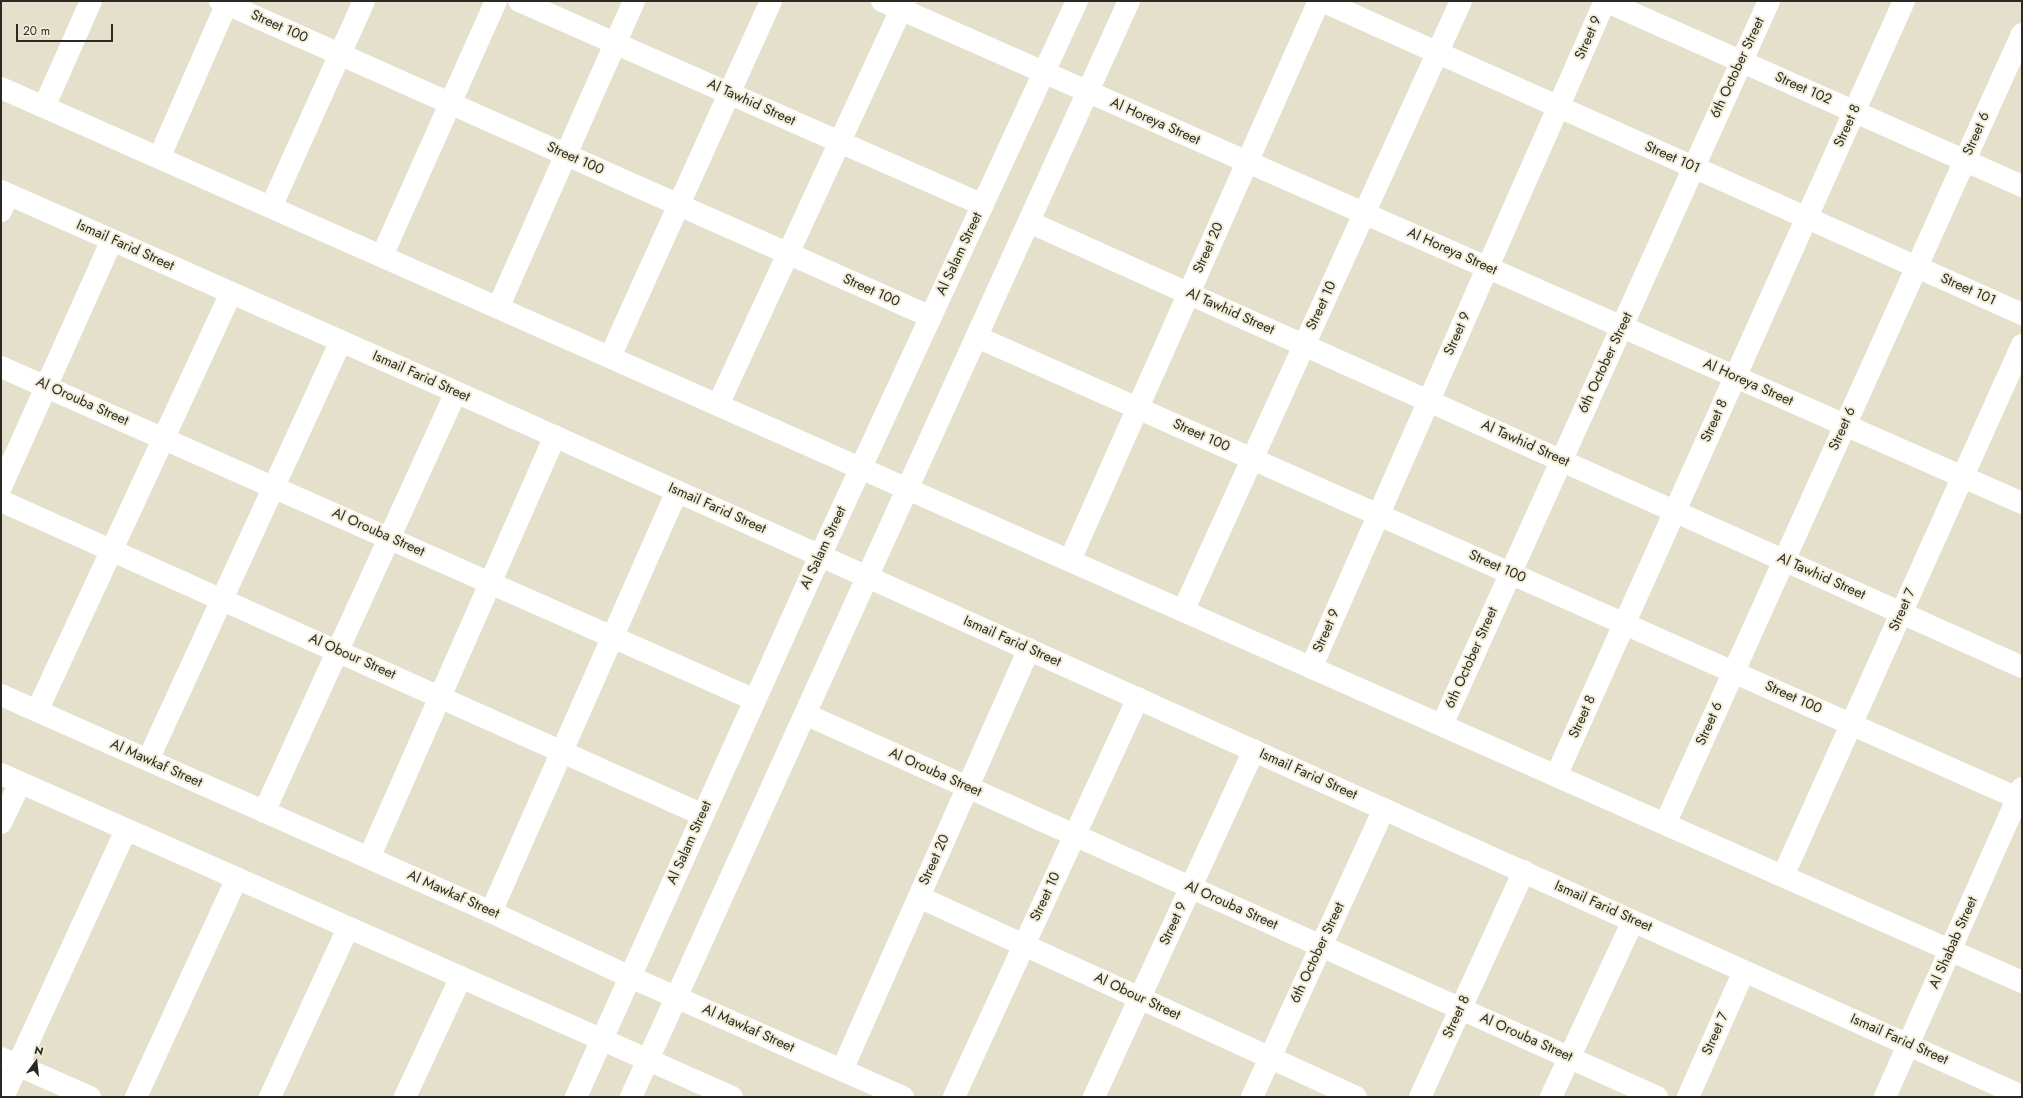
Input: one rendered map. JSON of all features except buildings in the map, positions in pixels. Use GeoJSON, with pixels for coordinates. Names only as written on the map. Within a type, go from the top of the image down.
{"type":"FeatureCollection","features":[{"type":"Feature","properties":{"kind":"street"},"geometry":{"type":"LineString","coordinates":[[44,107],[91,1]]}},
{"type":"Feature","properties":{"kind":"street"},"geometry":{"type":"LineString","coordinates":[[271,207],[364,1]]}},
{"type":"Feature","properties":{"kind":"street"},"geometry":{"type":"LineString","coordinates":[[382,256],[496,1]]}},
{"type":"Feature","properties":{"kind":"street","name":"Al Tawhid Street"},"geometry":{"type":"LineString","coordinates":[[519,1],[982,205]]}},
{"type":"Feature","properties":{"kind":"street"},"geometry":{"type":"LineString","coordinates":[[498,308],[634,1]]}},
{"type":"Feature","properties":{"kind":"street"},"geometry":{"type":"LineString","coordinates":[[610,357],[771,1]]}},
{"type":"Feature","properties":{"kind":"street","name":"Al Salam Street"},"geometry":{"type":"LineString","coordinates":[[576,1097],[820,556],[1077,1]]}},
{"type":"Feature","properties":{"kind":"street"},"geometry":{"type":"LineString","coordinates":[[630,1097],[1129,1]]}},
{"type":"Feature","properties":{"kind":"street","name":"Street 20"},"geometry":{"type":"LineString","coordinates":[[1070,560],[1318,1]]}},
{"type":"Feature","properties":{"kind":"street","name":"Street 101"},"geometry":{"type":"LineString","coordinates":[[1322,1],[2022,314]]}},
{"type":"Feature","properties":{"kind":"street","name":"Street 10"},"geometry":{"type":"LineString","coordinates":[[1183,611],[1461,1]]}},
{"type":"Feature","properties":{"kind":"street","name":"Street 102"},"geometry":{"type":"LineString","coordinates":[[1605,1],[2022,186]]}},
{"type":"Feature","properties":{"kind":"street","name":"Street 9"},"geometry":{"type":"LineString","coordinates":[[1311,668],[1605,1]]}},
{"type":"Feature","properties":{"kind":"street","name":"6th October Street"},"geometry":{"type":"LineString","coordinates":[[1442,725],[1769,1]]}},
{"type":"Feature","properties":{"kind":"street","name":"Street 8"},"geometry":{"type":"LineString","coordinates":[[1556,776],[1904,1]]}},
{"type":"Feature","properties":{"kind":"street"},"geometry":{"type":"LineString","coordinates":[[159,158],[225,2]]}},
{"type":"Feature","properties":{"kind":"street","name":"Street 100"},"geometry":{"type":"LineString","coordinates":[[225,2],[931,317]]}},
{"type":"Feature","properties":{"kind":"street"},"geometry":{"type":"LineString","coordinates":[[718,405],[839,142],[896,4]]}},
{"type":"Feature","properties":{"kind":"street","name":"Al Horeya Street"},"geometry":{"type":"LineString","coordinates":[[896,4],[1088,92],[2022,503]]}},
{"type":"Feature","properties":{"kind":"street","name":"Street 6"},"geometry":{"type":"LineString","coordinates":[[1665,824],[2022,34]]}},
{"type":"Feature","properties":{"kind":"street"},"geometry":{"type":"LineString","coordinates":[[1,88],[2022,982]]}},
{"type":"Feature","properties":{"kind":"street","name":"Ismail Farid Street"},"geometry":{"type":"LineString","coordinates":[[3,199],[112,240],[456,392],[2022,1096]]}},
{"type":"Feature","properties":{"kind":"street","name":"Al Tawhid Street"},"geometry":{"type":"LineString","coordinates":[[1029,222],[2022,667]]}},
{"type":"Feature","properties":{"kind":"street"},"geometry":{"type":"LineString","coordinates":[[1,487],[112,240]]}},
{"type":"Feature","properties":{"kind":"street"},"geometry":{"type":"LineString","coordinates":[[37,711],[231,293]]}},
{"type":"Feature","properties":{"kind":"street","name":"Street 100"},"geometry":{"type":"LineString","coordinates":[[976,337],[1851,724],[2020,795]]}},
{"type":"Feature","properties":{"kind":"street"},"geometry":{"type":"LineString","coordinates":[[148,760],[341,341]]}},
{"type":"Feature","properties":{"kind":"street","name":"Street 7"},"geometry":{"type":"LineString","coordinates":[[1783,876],[2022,344]]}},
{"type":"Feature","properties":{"kind":"street","name":"Al Orouba Street"},"geometry":{"type":"LineString","coordinates":[[1,367],[755,700]]}},
{"type":"Feature","properties":{"kind":"street"},"geometry":{"type":"LineString","coordinates":[[264,812],[456,392]]}},
{"type":"Feature","properties":{"kind":"street"},"geometry":{"type":"LineString","coordinates":[[369,858],[555,436]]}},
{"type":"Feature","properties":{"kind":"street"},"geometry":{"type":"LineString","coordinates":[[491,912],[677,492]]}},
{"type":"Feature","properties":{"kind":"street","name":"Al Obour Street"},"geometry":{"type":"LineString","coordinates":[[1,501],[703,815]]}},
{"type":"Feature","properties":{"kind":"street","name":"Street 20"},"geometry":{"type":"LineString","coordinates":[[842,1070],[1029,649]]}},
{"type":"Feature","properties":{"kind":"street","name":"Al Mawkaf Street"},"geometry":{"type":"LineString","coordinates":[[1,695],[491,912],[630,977],[903,1097]]}},
{"type":"Feature","properties":{"kind":"street","name":"Street 10"},"geometry":{"type":"LineString","coordinates":[[954,1097],[1138,698]]}},
{"type":"Feature","properties":{"kind":"street","name":"Al Orouba Street"},"geometry":{"type":"LineString","coordinates":[[805,714],[1656,1097]]}},
{"type":"Feature","properties":{"kind":"street","name":"Street 9"},"geometry":{"type":"LineString","coordinates":[[1094,1097],[1254,750]]}},
{"type":"Feature","properties":{"kind":"street"},"geometry":{"type":"LineString","coordinates":[[1,823],[10,779],[732,1097]]}},
{"type":"Feature","properties":{"kind":"street","name":"Al Shabab Street"},"geometry":{"type":"LineString","coordinates":[[1885,1097],[2020,795]]}},
{"type":"Feature","properties":{"kind":"street","name":"6th October Street"},"geometry":{"type":"LineString","coordinates":[[1252,1097],[1384,809]]}},
{"type":"Feature","properties":{"kind":"street"},"geometry":{"type":"LineString","coordinates":[[3,1097],[9,1062],[126,830]]}},
{"type":"Feature","properties":{"kind":"street","name":"Street 8"},"geometry":{"type":"LineString","coordinates":[[1420,1097],[1524,871]]}},
{"type":"Feature","properties":{"kind":"street"},"geometry":{"type":"LineString","coordinates":[[136,1097],[237,878]]}},
{"type":"Feature","properties":{"kind":"street","name":"Al Obour Street"},"geometry":{"type":"LineString","coordinates":[[919,897],[1356,1097]]}},
{"type":"Feature","properties":{"kind":"street"},"geometry":{"type":"LineString","coordinates":[[1552,1097],[1633,921]]}},
{"type":"Feature","properties":{"kind":"street"},"geometry":{"type":"LineString","coordinates":[[270,1097],[348,928]]}},
{"type":"Feature","properties":{"kind":"street","name":"Street 7"},"geometry":{"type":"LineString","coordinates":[[1688,1097],[1744,971]]}},
{"type":"Feature","properties":{"kind":"street"},"geometry":{"type":"LineString","coordinates":[[405,1097],[461,977]]}},
{"type":"Feature","properties":{"kind":"street"},"geometry":{"type":"LineString","coordinates":[[9,1062],[90,1097]]}}]}
